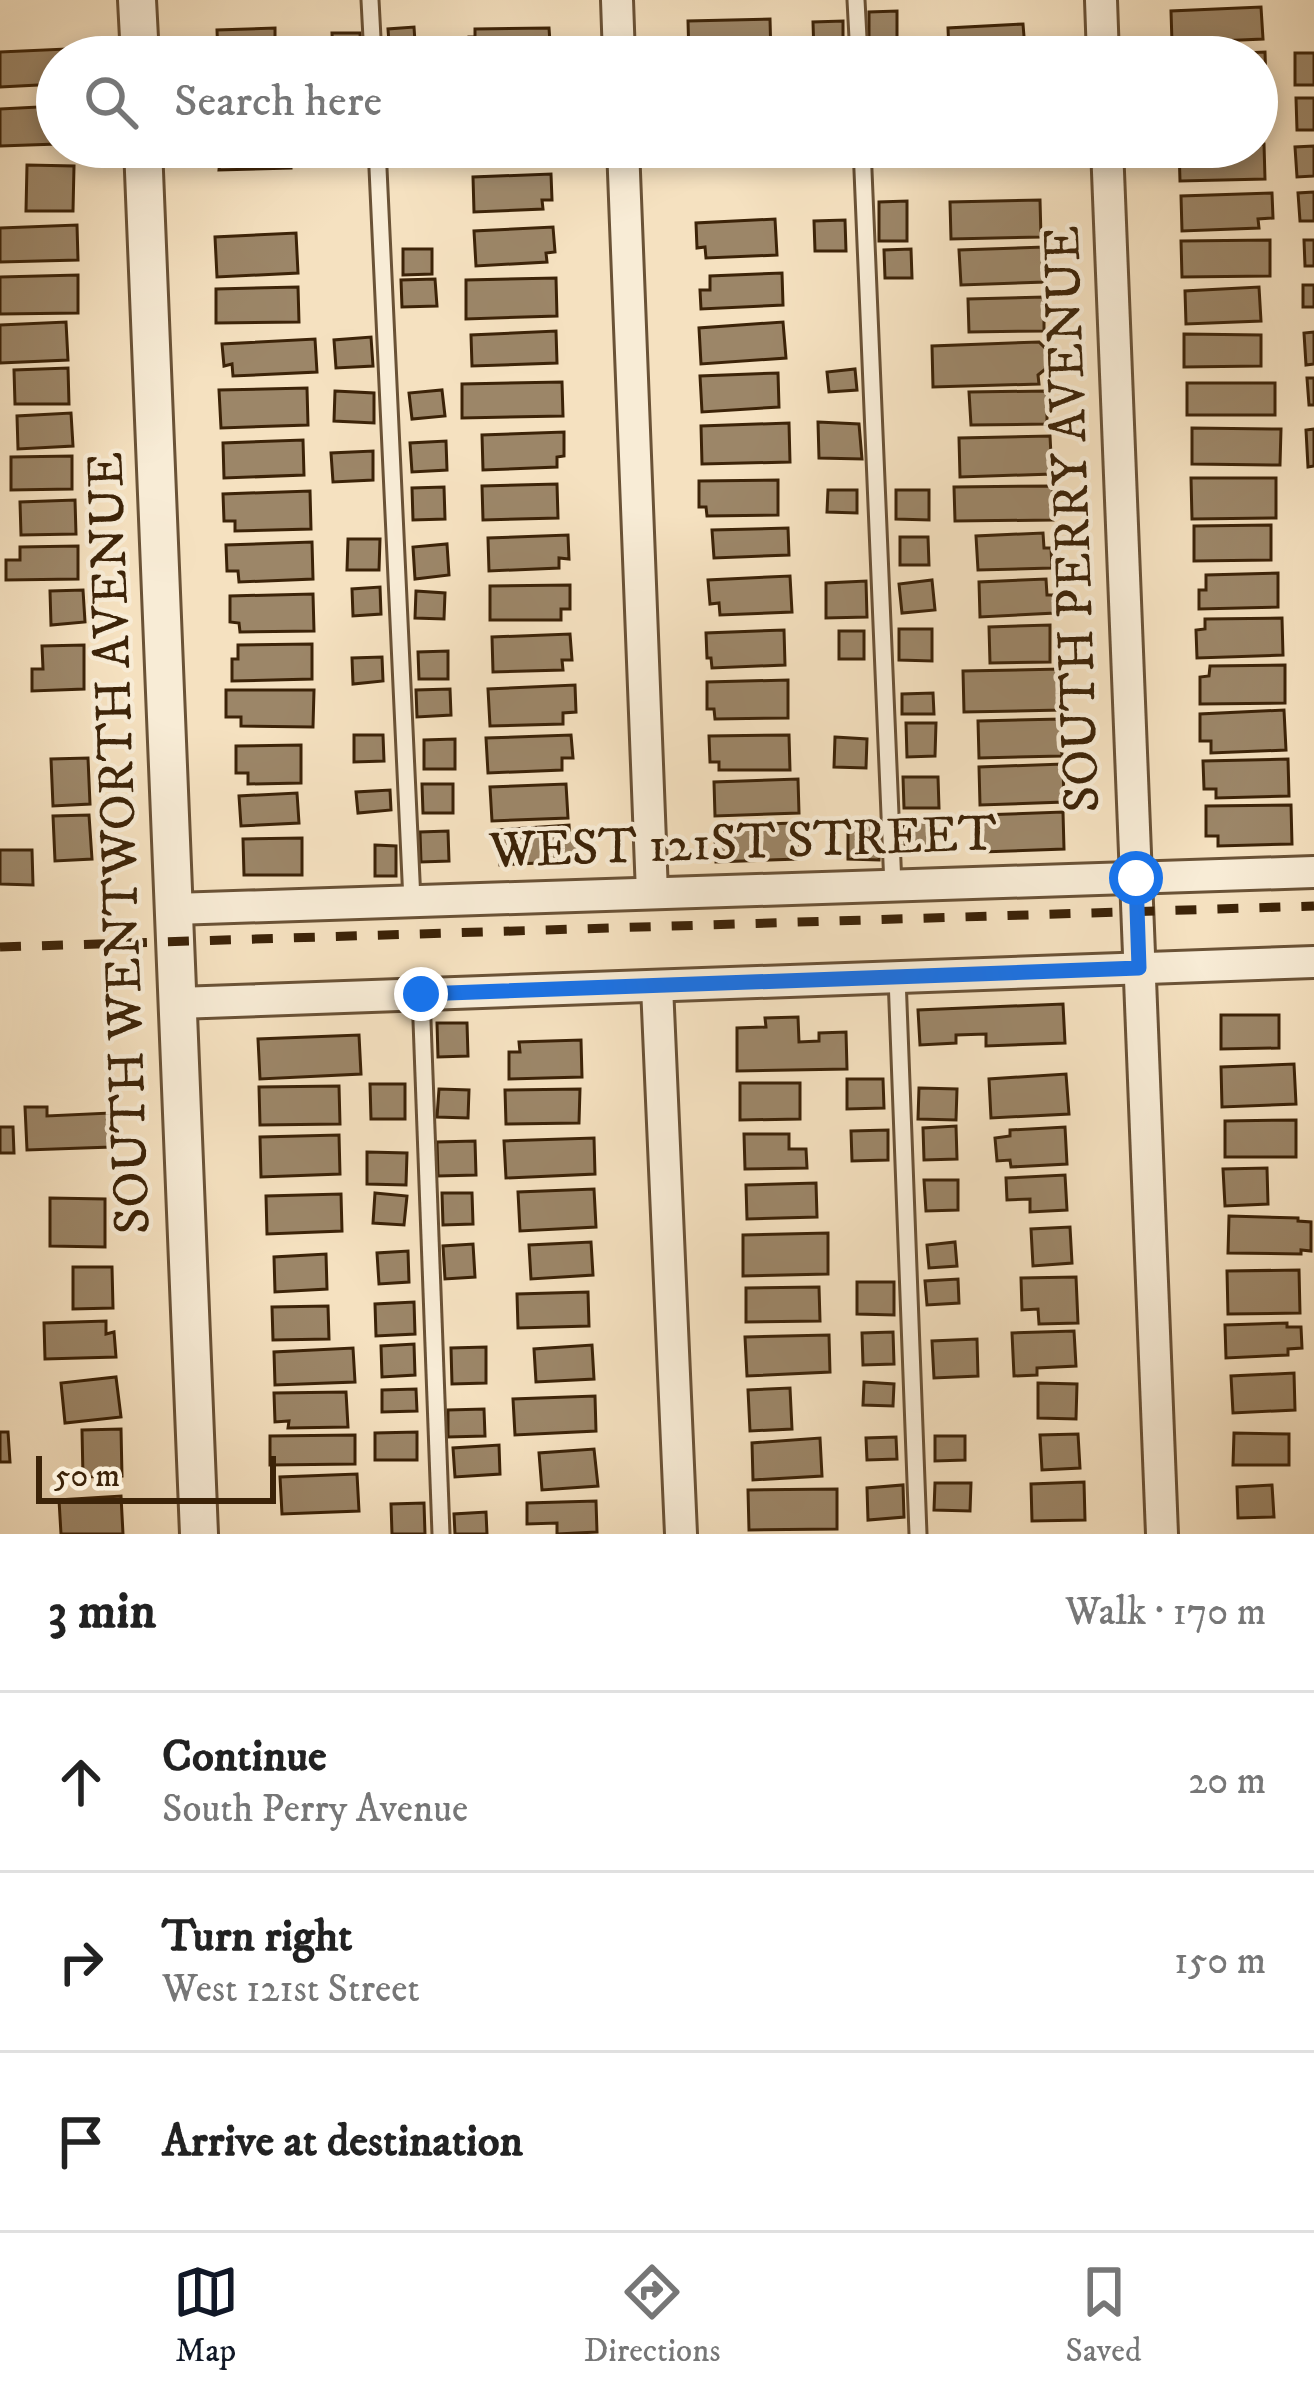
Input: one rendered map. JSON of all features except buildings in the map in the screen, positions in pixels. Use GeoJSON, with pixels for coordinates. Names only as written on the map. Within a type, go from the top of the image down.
{"type":"FeatureCollection","features":[{"type":"Feature","properties":{"kind":"street"},"geometry":{"type":"LineString","coordinates":[[137,0],[139,36]]}},
{"type":"Feature","properties":{"kind":"street"},"geometry":{"type":"LineString","coordinates":[[617,0],[618,36]]}},
{"type":"Feature","properties":{"kind":"street"},"geometry":{"type":"LineString","coordinates":[[1101,0],[1102,36]]}},
{"type":"Feature","properties":{"kind":"street","name":"SOUTH WENTWORTH AVENUE"},"geometry":{"type":"LineString","coordinates":[[144,168],[200,1534]]}},
{"type":"Feature","properties":{"kind":"street"},"geometry":{"type":"LineString","coordinates":[[624,168],[652,893]]}},
{"type":"Feature","properties":{"kind":"street","name":"SOUTH PERRY AVENUE"},"geometry":{"type":"LineString","coordinates":[[1108,168],[1162,1534]]}},
{"type":"Feature","properties":{"kind":"street","name":"WEST 121ST STREET"},"geometry":{"type":"LineString","coordinates":[[174,909],[1314,872]]}},
{"type":"Feature","properties":{"kind":"street"},"geometry":{"type":"LineString","coordinates":[[178,1003],[1314,962]]}},
{"type":"Feature","properties":{"kind":"street"},"geometry":{"type":"LineString","coordinates":[[658,986],[681,1534]]}},
{"type":"Feature","properties":{"kind":"lane"},"geometry":{"type":"LineString","coordinates":[[370,0],[372,36]]}},
{"type":"Feature","properties":{"kind":"lane"},"geometry":{"type":"LineString","coordinates":[[856,0],[858,36]]}},
{"type":"Feature","properties":{"kind":"lane"},"geometry":{"type":"LineString","coordinates":[[378,168],[412,902]]}},
{"type":"Feature","properties":{"kind":"lane"},"geometry":{"type":"LineString","coordinates":[[863,168],[893,886]]}},
{"type":"Feature","properties":{"kind":"lane"},"geometry":{"type":"LineString","coordinates":[[897,977],[918,1534]]}},
{"type":"Feature","properties":{"kind":"lane"},"geometry":{"type":"LineString","coordinates":[[421,994],[441,1534]]}},
{"type":"Feature","properties":{"kind":"railway"},"geometry":{"type":"LineString","coordinates":[[0,947],[1314,906]]}},
{"type":"Feature","properties":{"kind":"route"},"geometry":{"type":"LineString","coordinates":[[421,994],[1139,968],[1136,878]]}}]}
